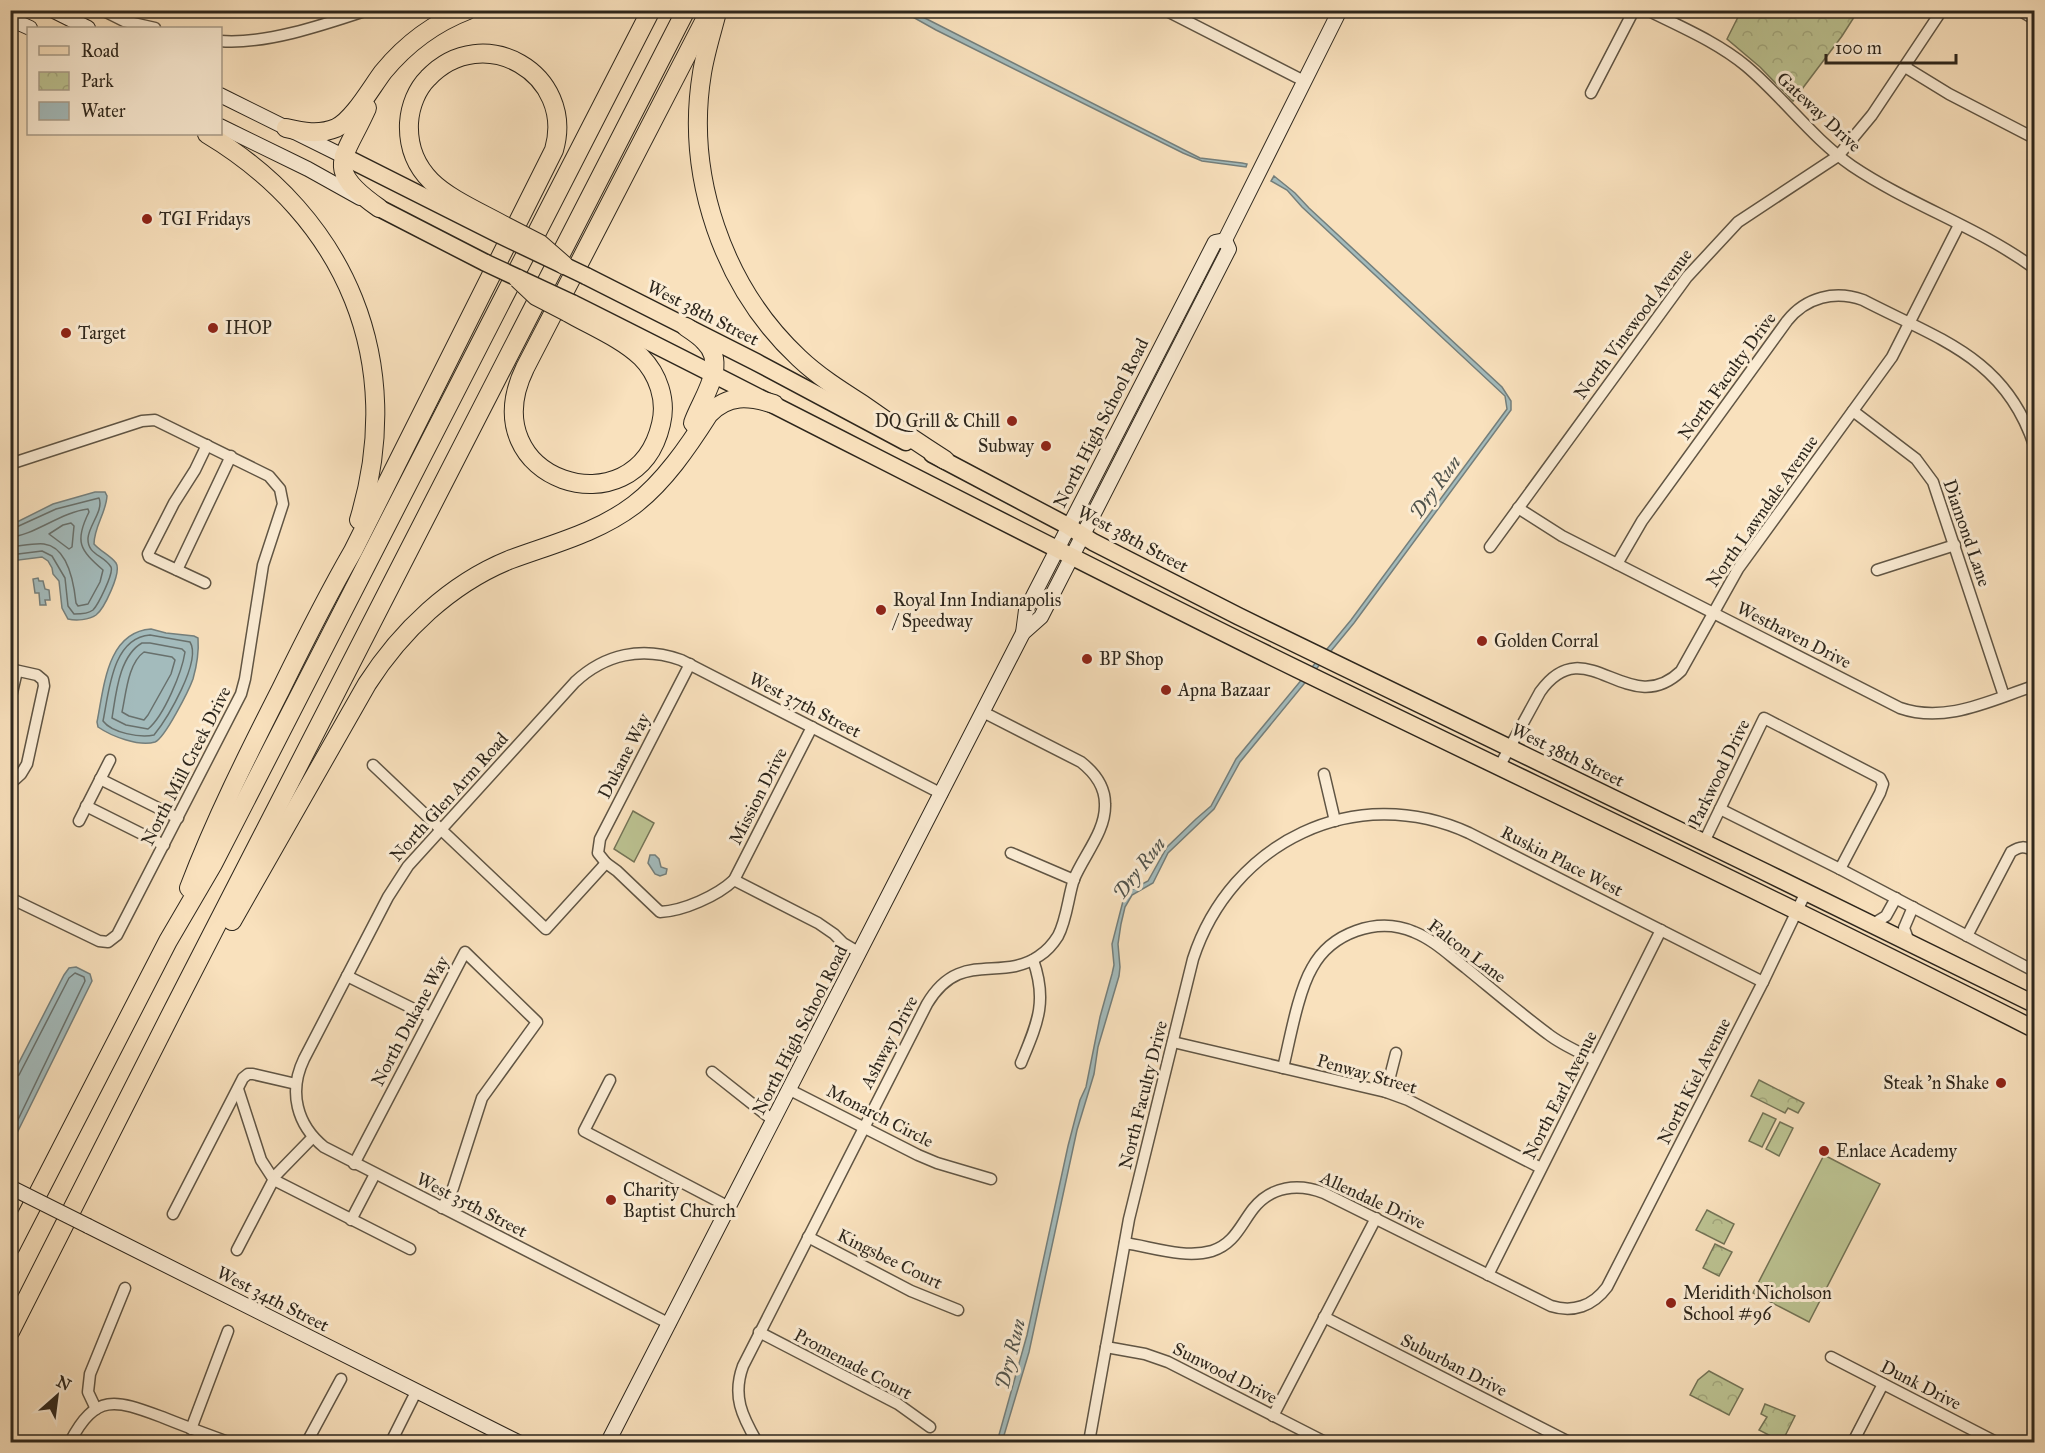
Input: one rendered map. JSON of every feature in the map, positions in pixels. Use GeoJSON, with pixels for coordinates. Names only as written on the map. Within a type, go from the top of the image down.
{"type":"FeatureCollection","features":[{"type":"Feature","properties":{"kind":"highway"},"geometry":{"type":"LineString","coordinates":[[286,128],[312,133],[334,129],[350,117],[393,61],[423,33],[468,10]]}},
{"type":"Feature","properties":{"kind":"highway"},"geometry":{"type":"LineString","coordinates":[[10,1248],[168,941],[213,864],[651,10]]}},
{"type":"Feature","properties":{"kind":"highway"},"geometry":{"type":"LineString","coordinates":[[10,1332],[686,10]]}},
{"type":"Feature","properties":{"kind":"highway"},"geometry":{"type":"LineString","coordinates":[[518,279],[536,296],[569,307],[637,354],[652,371],[662,398],[663,413],[660,428],[648,454],[638,466],[626,474],[598,484],[584,485],[561,480],[548,473],[531,458],[516,432],[513,410],[515,396],[531,358],[711,10]]}},
{"type":"Feature","properties":{"kind":"highway"},"geometry":{"type":"LineString","coordinates":[[718,10],[702,72],[698,133],[705,193],[721,242],[734,271],[764,319],[808,366],[945,460]]}},
{"type":"Feature","properties":{"kind":"highway"},"geometry":{"type":"LineString","coordinates":[[168,941],[200,858],[255,740],[335,581],[353,551],[549,164],[556,143],[558,121],[555,106],[536,75],[524,65],[504,57],[482,54],[467,56],[440,67],[420,88],[410,116],[411,146],[419,167],[436,186],[502,230],[540,244],[564,265]]}},
{"type":"Feature","properties":{"kind":"highway"},"geometry":{"type":"LineString","coordinates":[[376,83],[343,156],[342,167],[346,179],[361,196],[379,208]]}},
{"type":"Feature","properties":{"kind":"highway"},"geometry":{"type":"LineString","coordinates":[[209,135],[238,153],[266,175],[310,222],[334,258],[344,278],[366,339],[376,403],[375,446],[359,518],[335,581]]}},
{"type":"Feature","properties":{"kind":"highway"},"geometry":{"type":"LineString","coordinates":[[683,450],[710,386],[714,362],[710,348],[705,341],[686,327]]}},
{"type":"Feature","properties":{"kind":"highway"},"geometry":{"type":"LineString","coordinates":[[101,1155],[182,1018],[236,913],[359,696],[387,654],[411,627],[432,608],[480,574],[513,559],[588,532],[623,513],[654,487],[717,406],[742,398],[774,404]]}},
{"type":"Feature","properties":{"kind":"main road"},"geometry":{"type":"LineString","coordinates":[[343,156],[502,230]]}},
{"type":"Feature","properties":{"kind":"main road"},"geometry":{"type":"LineString","coordinates":[[379,208],[518,279]]}},
{"type":"Feature","properties":{"kind":"main road","name":"West 38th Street"},"geometry":{"type":"LineString","coordinates":[[564,265],[891,435],[945,460],[1075,531],[1334,664],[2034,1004]]}},
{"type":"Feature","properties":{"kind":"main road"},"geometry":{"type":"LineString","coordinates":[[569,307],[774,404],[1296,668],[1797,911],[2034,1029]]}},
{"type":"Feature","properties":{"kind":"street"},"geometry":{"type":"LineString","coordinates":[[52,10],[86,27]]}},
{"type":"Feature","properties":{"kind":"street"},"geometry":{"type":"LineString","coordinates":[[102,10],[124,21],[151,27]]}},
{"type":"Feature","properties":{"kind":"street"},"geometry":{"type":"LineString","coordinates":[[222,41],[259,39],[306,29],[368,10]]}},
{"type":"Feature","properties":{"kind":"street"},"geometry":{"type":"LineString","coordinates":[[1165,10],[1304,81]]}},
{"type":"Feature","properties":{"kind":"street","name":"North High School Road"},"geometry":{"type":"LineString","coordinates":[[608,1443],[1023,633],[1026,610],[1075,531],[1215,242],[1225,240],[1340,10]]}},
{"type":"Feature","properties":{"kind":"street"},"geometry":{"type":"LineString","coordinates":[[1591,93],[1634,10]]}},
{"type":"Feature","properties":{"kind":"street","name":"Gateway Drive"},"geometry":{"type":"LineString","coordinates":[[1647,10],[1718,47],[1741,62],[1838,156],[1874,180],[2013,254],[2034,268]]}},
{"type":"Feature","properties":{"kind":"street","name":"North Vinewood Avenue"},"geometry":{"type":"LineString","coordinates":[[1490,547],[1697,265],[1738,222],[1838,156],[1865,125],[1942,10]]}},
{"type":"Feature","properties":{"kind":"street"},"geometry":{"type":"LineString","coordinates":[[2019,10],[2034,19]]}},
{"type":"Feature","properties":{"kind":"street"},"geometry":{"type":"LineString","coordinates":[[10,19],[28,27]]}},
{"type":"Feature","properties":{"kind":"street"},"geometry":{"type":"LineString","coordinates":[[1905,67],[1949,94],[2034,138]]}},
{"type":"Feature","properties":{"kind":"street"},"geometry":{"type":"LineString","coordinates":[[222,96],[343,156]]}},
{"type":"Feature","properties":{"kind":"street"},"geometry":{"type":"LineString","coordinates":[[222,127],[379,208]]}},
{"type":"Feature","properties":{"kind":"street","name":"North Lawndale Avenue"},"geometry":{"type":"LineString","coordinates":[[1499,767],[1540,692],[1554,677],[1565,671],[1585,668],[1634,687],[1651,687],[1674,677],[1683,667],[1738,569],[1892,357],[1959,225]]}},
{"type":"Feature","properties":{"kind":"street","name":"North Faculty Drive"},"geometry":{"type":"LineString","coordinates":[[1617,564],[1642,520],[1787,321],[1798,309],[1823,297],[1848,296],[1863,300],[1961,350],[1989,372],[2005,389],[2028,426],[2034,445]]}},
{"type":"Feature","properties":{"kind":"street","name":"Diamond Lane"},"geometry":{"type":"LineString","coordinates":[[1853,411],[1911,455],[1925,469],[1937,490],[2004,696]]}},
{"type":"Feature","properties":{"kind":"street"},"geometry":{"type":"LineString","coordinates":[[10,464],[150,420],[161,422],[231,456],[177,570]]}},
{"type":"Feature","properties":{"kind":"street"},"geometry":{"type":"LineString","coordinates":[[205,583],[149,557],[148,554],[207,445]]}},
{"type":"Feature","properties":{"kind":"street","name":"North Mill Creek Drive"},"geometry":{"type":"LineString","coordinates":[[10,898],[99,941],[110,941],[118,934],[237,705],[243,691],[263,565],[282,506],[280,489],[269,476],[231,456]]}},
{"type":"Feature","properties":{"kind":"street","name":"Westhaven Drive"},"geometry":{"type":"LineString","coordinates":[[1518,508],[1552,531],[1892,705],[1908,711],[1945,714],[2034,686]]}},
{"type":"Feature","properties":{"kind":"street"},"geometry":{"type":"LineString","coordinates":[[1877,570],[1955,545]]}},
{"type":"Feature","properties":{"kind":"street","name":"West 37th Street"},"geometry":{"type":"LineString","coordinates":[[650,653],[670,656],[690,664],[942,794]]}},
{"type":"Feature","properties":{"kind":"street","name":"North Glen Arm Road"},"geometry":{"type":"LineString","coordinates":[[296,1084],[301,1064],[398,879],[418,854],[581,676],[598,664],[618,656],[650,653]]}},
{"type":"Feature","properties":{"kind":"street","name":"Dukane Way"},"geometry":{"type":"LineString","coordinates":[[606,863],[598,853],[600,839],[690,664]]}},
{"type":"Feature","properties":{"kind":"street"},"geometry":{"type":"LineString","coordinates":[[10,701],[14,670],[37,675],[43,680],[27,764],[21,774],[10,784]]}},
{"type":"Feature","properties":{"kind":"street"},"geometry":{"type":"LineString","coordinates":[[983,712],[1091,769],[1100,783],[1106,802],[1104,818],[1074,880],[1058,935],[1046,951],[1033,960],[1041,984],[1041,1003],[1033,1035],[1020,1063]]}},
{"type":"Feature","properties":{"kind":"street","name":"Parkwood Drive"},"geometry":{"type":"LineString","coordinates":[[1704,842],[1764,718],[1880,778],[1883,784],[1880,793],[1840,869]]}},
{"type":"Feature","properties":{"kind":"street","name":"Mission Drive"},"geometry":{"type":"LineString","coordinates":[[734,880],[812,727]]}},
{"type":"Feature","properties":{"kind":"street"},"geometry":{"type":"LineString","coordinates":[[79,821],[110,760]]}},
{"type":"Feature","properties":{"kind":"street"},"geometry":{"type":"LineString","coordinates":[[373,765],[546,928],[606,863],[660,912],[677,911],[726,887],[734,880],[818,923],[860,953]]}},
{"type":"Feature","properties":{"kind":"street"},"geometry":{"type":"LineString","coordinates":[[1324,774],[1335,821]]}},
{"type":"Feature","properties":{"kind":"street"},"geometry":{"type":"LineString","coordinates":[[100,779],[178,818]]}},
{"type":"Feature","properties":{"kind":"street"},"geometry":{"type":"LineString","coordinates":[[86,806],[164,846]]}},
{"type":"Feature","properties":{"kind":"street"},"geometry":{"type":"LineString","coordinates":[[1720,809],[2034,971]]}},
{"type":"Feature","properties":{"kind":"street","name":"Ruskin Place West"},"geometry":{"type":"LineString","coordinates":[[1335,821],[1359,816],[1395,814],[1451,825],[1763,982]]}},
{"type":"Feature","properties":{"kind":"street","name":"North Faculty Drive"},"geometry":{"type":"LineString","coordinates":[[1089,1443],[1134,1198],[1197,948],[1208,922],[1227,892],[1254,863],[1286,840],[1335,821]]}},
{"type":"Feature","properties":{"kind":"street"},"geometry":{"type":"LineString","coordinates":[[1967,936],[2011,852],[2018,847],[2026,846],[2034,850]]}},
{"type":"Feature","properties":{"kind":"street"},"geometry":{"type":"LineString","coordinates":[[1011,853],[1074,880]]}},
{"type":"Feature","properties":{"kind":"street","name":"North Kiel Avenue"},"geometry":{"type":"LineString","coordinates":[[1609,1283],[1763,982],[1806,892]]}},
{"type":"Feature","properties":{"kind":"street"},"geometry":{"type":"LineString","coordinates":[[1873,924],[1886,916],[1896,898]]}},
{"type":"Feature","properties":{"kind":"street"},"geometry":{"type":"LineString","coordinates":[[1909,942],[1904,928],[1913,907]]}},
{"type":"Feature","properties":{"kind":"street","name":"Falcon Lane"},"geometry":{"type":"LineString","coordinates":[[1283,1068],[1303,988],[1315,962],[1328,947],[1342,937],[1356,930],[1382,926],[1408,929],[1431,941],[1549,1035],[1596,1060]]}},
{"type":"Feature","properties":{"kind":"street","name":"North Earl Avenue"},"geometry":{"type":"LineString","coordinates":[[1488,1275],[1661,930]]}},
{"type":"Feature","properties":{"kind":"street","name":"North Dukane Way"},"geometry":{"type":"LineString","coordinates":[[354,1164],[465,952],[537,1022],[482,1098],[453,1188],[442,1208]]}},
{"type":"Feature","properties":{"kind":"street","name":"Ashway Drive"},"geometry":{"type":"LineString","coordinates":[[757,1443],[743,1417],[738,1390],[741,1369],[927,1004],[942,985],[955,976],[970,970],[1018,965],[1033,960]]}},
{"type":"Feature","properties":{"kind":"street"},"geometry":{"type":"LineString","coordinates":[[347,976],[430,1017]]}},
{"type":"Feature","properties":{"kind":"street","name":"Penway Street"},"geometry":{"type":"LineString","coordinates":[[1173,1042],[1386,1092],[1415,1103],[1541,1168]]}},
{"type":"Feature","properties":{"kind":"street"},"geometry":{"type":"LineString","coordinates":[[1386,1092],[1396,1053]]}},
{"type":"Feature","properties":{"kind":"street"},"geometry":{"type":"LineString","coordinates":[[712,1072],[774,1121]]}},
{"type":"Feature","properties":{"kind":"street"},"geometry":{"type":"LineString","coordinates":[[173,1214],[243,1078],[248,1074],[253,1074],[296,1084]]}},
{"type":"Feature","properties":{"kind":"street"},"geometry":{"type":"LineString","coordinates":[[610,1080],[584,1131],[729,1207]]}},
{"type":"Feature","properties":{"kind":"street","name":"West 35th Street"},"geometry":{"type":"LineString","coordinates":[[296,1084],[296,1103],[304,1126],[331,1152],[670,1324]]}},
{"type":"Feature","properties":{"kind":"street"},"geometry":{"type":"LineString","coordinates":[[238,1089],[261,1160],[274,1180],[410,1249]]}},
{"type":"Feature","properties":{"kind":"street","name":"Monarch Circle"},"geometry":{"type":"LineString","coordinates":[[790,1090],[937,1163],[991,1179]]}},
{"type":"Feature","properties":{"kind":"street"},"geometry":{"type":"LineString","coordinates":[[237,1250],[274,1180],[313,1137]]}},
{"type":"Feature","properties":{"kind":"street"},"geometry":{"type":"LineString","coordinates":[[351,1220],[375,1174]]}},
{"type":"Feature","properties":{"kind":"street","name":"Allendale Drive"},"geometry":{"type":"LineString","coordinates":[[1125,1243],[1190,1254],[1214,1250],[1234,1238],[1260,1202],[1277,1191],[1297,1186],[1324,1192],[1551,1306],[1566,1309],[1582,1307],[1600,1296],[1609,1283]]}},
{"type":"Feature","properties":{"kind":"street","name":"West 34th Street"},"geometry":{"type":"LineString","coordinates":[[12,1188],[518,1443]]}},
{"type":"Feature","properties":{"kind":"street"},"geometry":{"type":"LineString","coordinates":[[1273,1416],[1376,1218]]}},
{"type":"Feature","properties":{"kind":"street","name":"Kingsbee Court"},"geometry":{"type":"LineString","coordinates":[[808,1237],[911,1291],[958,1310]]}},
{"type":"Feature","properties":{"kind":"street"},"geometry":{"type":"LineString","coordinates":[[96,1409],[88,1392],[90,1374],[125,1288]]}},
{"type":"Feature","properties":{"kind":"street","name":"Suburban Drive"},"geometry":{"type":"LineString","coordinates":[[1324,1317],[1569,1443]]}},
{"type":"Feature","properties":{"kind":"street"},"geometry":{"type":"LineString","coordinates":[[191,1429],[228,1331]]}},
{"type":"Feature","properties":{"kind":"street","name":"Promenade Court"},"geometry":{"type":"LineString","coordinates":[[759,1332],[898,1404],[930,1427]]}},
{"type":"Feature","properties":{"kind":"street","name":"Sunwood Drive"},"geometry":{"type":"LineString","coordinates":[[1106,1347],[1162,1359],[1325,1443]]}},
{"type":"Feature","properties":{"kind":"street","name":"Dunk Drive"},"geometry":{"type":"LineString","coordinates":[[1832,1357],[1981,1439],[1996,1443]]}},
{"type":"Feature","properties":{"kind":"street"},"geometry":{"type":"LineString","coordinates":[[307,1443],[340,1379]]}},
{"type":"Feature","properties":{"kind":"street"},"geometry":{"type":"LineString","coordinates":[[1853,1443],[1882,1384]]}},
{"type":"Feature","properties":{"kind":"street"},"geometry":{"type":"LineString","coordinates":[[391,1443],[416,1392]]}},
{"type":"Feature","properties":{"kind":"street"},"geometry":{"type":"LineString","coordinates":[[70,1443],[82,1422],[96,1409],[109,1404],[125,1404],[228,1443]]}},
{"type":"Feature","properties":{"kind":"street"},"geometry":{"type":"LineString","coordinates":[[10,1439],[18,1443]]}},
{"type":"Feature","properties":{"kind":"green space"},"geometry":{"type":"Polygon","coordinates":[[[1741,10],[1858,11],[1793,101],[1760,67],[1727,39],[1741,10]]]}},
{"type":"Feature","properties":{"kind":"green space"},"geometry":{"type":"Polygon","coordinates":[[[633,811],[654,823],[634,862],[614,849],[633,811]]]}},
{"type":"Feature","properties":{"kind":"green space"},"geometry":{"type":"Polygon","coordinates":[[[1759,1080],[1804,1103],[1798,1113],[1788,1108],[1785,1113],[1751,1096],[1759,1080]]]}},
{"type":"Feature","properties":{"kind":"green space"},"geometry":{"type":"Polygon","coordinates":[[[1763,1113],[1776,1119],[1762,1147],[1749,1141],[1763,1113]]]}},
{"type":"Feature","properties":{"kind":"green space"},"geometry":{"type":"Polygon","coordinates":[[[1780,1122],[1793,1128],[1779,1156],[1766,1149],[1780,1122]]]}},
{"type":"Feature","properties":{"kind":"green space"},"geometry":{"type":"Polygon","coordinates":[[[1824,1155],[1880,1184],[1809,1322],[1753,1293],[1824,1155]]]}},
{"type":"Feature","properties":{"kind":"green space"},"geometry":{"type":"Polygon","coordinates":[[[1707,1210],[1734,1224],[1724,1244],[1696,1230],[1707,1210]]]}},
{"type":"Feature","properties":{"kind":"green space"},"geometry":{"type":"Polygon","coordinates":[[[1715,1244],[1732,1252],[1719,1276],[1703,1268],[1715,1244]]]}},
{"type":"Feature","properties":{"kind":"green space"},"geometry":{"type":"Polygon","coordinates":[[[1709,1371],[1743,1389],[1729,1415],[1690,1395],[1698,1380],[1709,1371]]]}},
{"type":"Feature","properties":{"kind":"green space"},"geometry":{"type":"Polygon","coordinates":[[[1765,1404],[1795,1416],[1782,1442],[1759,1430],[1767,1417],[1761,1414],[1765,1404]]]}},
{"type":"Feature","properties":{"kind":"water"},"geometry":{"type":"Polygon","coordinates":[[[911,11],[1200,158],[1247,164],[1246,167],[1202,161],[1183,153],[936,30],[909,15],[911,11]]]}},
{"type":"Feature","properties":{"kind":"water","name":"Dry Run"},"geometry":{"type":"Polygon","coordinates":[[[1274,176],[1502,387],[1511,401],[1511,410],[1354,623],[1240,762],[1214,809],[1168,853],[1153,883],[1132,895],[1125,907],[1118,944],[1119,976],[1077,1130],[1029,1352],[1002,1442],[997,1442],[1027,1335],[1068,1146],[1080,1100],[1086,1087],[1100,1017],[1114,965],[1112,944],[1123,901],[1131,890],[1148,881],[1167,847],[1211,806],[1236,759],[1351,620],[1507,409],[1505,396],[1302,207],[1287,190],[1271,181],[1274,176]]]}},
{"type":"Feature","properties":{"kind":"water"},"geometry":{"type":"Polygon","coordinates":[[[95,492],[105,492],[107,496],[94,544],[116,563],[117,574],[107,598],[96,615],[82,620],[68,619],[62,608],[59,581],[53,574],[48,561],[42,557],[11,561],[11,525],[53,504],[95,492]]]}},
{"type":"Feature","properties":{"kind":"water"},"geometry":{"type":"Polygon","coordinates":[[[38,578],[39,581],[43,581],[45,589],[49,590],[50,600],[45,600],[46,605],[40,605],[39,593],[35,593],[33,579],[38,578]]]}},
{"type":"Feature","properties":{"kind":"water"},"geometry":{"type":"Polygon","coordinates":[[[151,629],[198,638],[198,653],[193,679],[170,723],[155,742],[141,743],[110,734],[98,727],[97,722],[106,678],[116,651],[136,632],[151,629]]]}},
{"type":"Feature","properties":{"kind":"water"},"geometry":{"type":"Polygon","coordinates":[[[650,855],[655,855],[659,859],[661,867],[667,869],[666,874],[660,876],[655,874],[648,863],[650,855]]]}},
{"type":"Feature","properties":{"kind":"water"},"geometry":{"type":"Polygon","coordinates":[[[76,967],[90,974],[92,981],[15,1137],[11,1135],[11,1078],[64,975],[69,968],[76,967]]]}},
{"type":"Feature","properties":{"kind":"place","name":"TGI Fridays"},"geometry":{"type":"Point","coordinates":[147,219]}},
{"type":"Feature","properties":{"kind":"place","name":"IHOP"},"geometry":{"type":"Point","coordinates":[213,328]}},
{"type":"Feature","properties":{"kind":"place","name":"Target"},"geometry":{"type":"Point","coordinates":[66,333]}},
{"type":"Feature","properties":{"kind":"place","name":"DQ Grill & Chill"},"geometry":{"type":"Point","coordinates":[1012,421]}},
{"type":"Feature","properties":{"kind":"place","name":"Subway"},"geometry":{"type":"Point","coordinates":[1046,446]}},
{"type":"Feature","properties":{"kind":"place","name":"Royal Inn Indianapolis / Speedway"},"geometry":{"type":"Point","coordinates":[881,610]}},
{"type":"Feature","properties":{"kind":"place","name":"Golden Corral"},"geometry":{"type":"Point","coordinates":[1482,641]}},
{"type":"Feature","properties":{"kind":"place","name":"BP Shop"},"geometry":{"type":"Point","coordinates":[1087,659]}},
{"type":"Feature","properties":{"kind":"place","name":"Apna Bazaar"},"geometry":{"type":"Point","coordinates":[1166,690]}},
{"type":"Feature","properties":{"kind":"place","name":"Steak 'n Shake"},"geometry":{"type":"Point","coordinates":[2001,1083]}},
{"type":"Feature","properties":{"kind":"place","name":"Enlace Academy"},"geometry":{"type":"Point","coordinates":[1824,1151]}},
{"type":"Feature","properties":{"kind":"place","name":"Charity Baptist Church"},"geometry":{"type":"Point","coordinates":[611,1200]}},
{"type":"Feature","properties":{"kind":"place","name":"Meridith Nicholson School #96"},"geometry":{"type":"Point","coordinates":[1671,1303]}}]}
